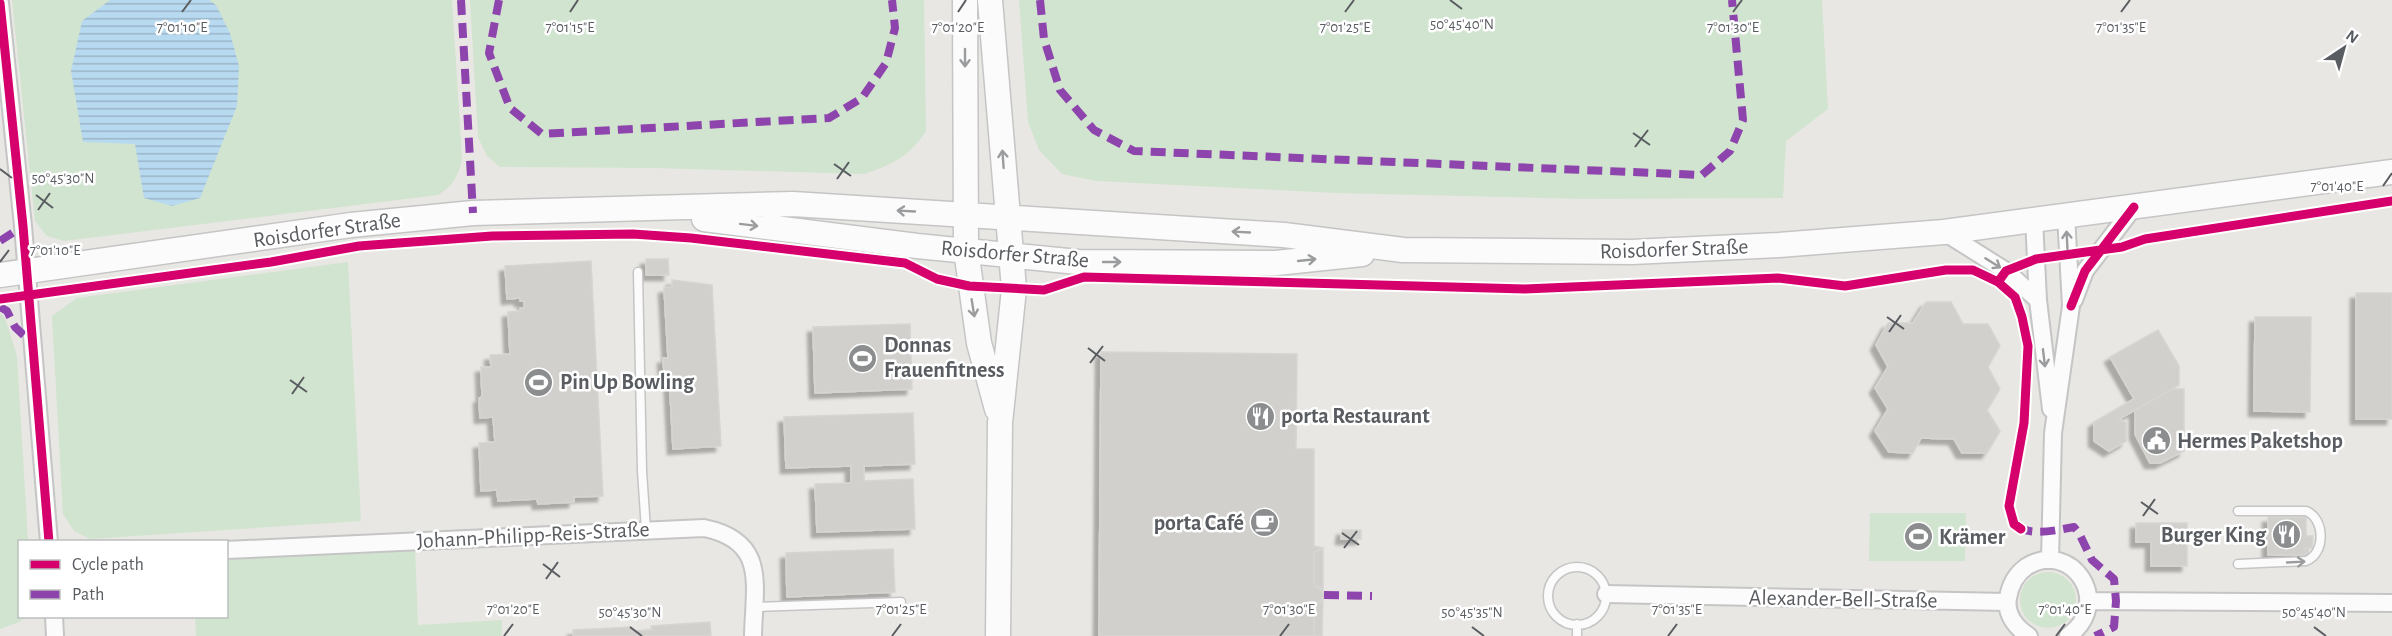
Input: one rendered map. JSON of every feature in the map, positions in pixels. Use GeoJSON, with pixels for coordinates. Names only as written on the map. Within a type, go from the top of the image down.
{"type":"FeatureCollection","features":[{"type":"Feature","properties":{"kind":"main road"},"geometry":{"type":"LineString","coordinates":[[964,0],[966,250],[979,344],[1000,423]]}},
{"type":"Feature","properties":{"kind":"main road"},"geometry":{"type":"LineString","coordinates":[[990,0],[995,34],[1006,217],[1012,254],[1014,289],[1000,423],[998,636]]}},
{"type":"Feature","properties":{"kind":"main road","name":"Roisdorfer Straße"},"geometry":{"type":"LineString","coordinates":[[628,210],[1078,262],[1276,263],[1403,250],[1632,252],[1779,245],[1944,232],[2392,172]]}},
{"type":"Feature","properties":{"kind":"main road","name":"Roisdorfer Straße"},"geometry":{"type":"LineString","coordinates":[[0,275],[27,273],[351,225],[472,213],[793,204],[1284,235],[1403,250]]}},
{"type":"Feature","properties":{"kind":"street"},"geometry":{"type":"LineString","coordinates":[[0,3],[4,91],[17,161],[49,540]]}},
{"type":"Feature","properties":{"kind":"street"},"geometry":{"type":"LineString","coordinates":[[2071,306],[2085,271],[2134,207]]}},
{"type":"Feature","properties":{"kind":"street"},"geometry":{"type":"LineString","coordinates":[[2049,560],[2053,433],[2071,306],[2066,215]]}},
{"type":"Feature","properties":{"kind":"street"},"geometry":{"type":"LineString","coordinates":[[2034,219],[2038,300],[2053,433]]}},
{"type":"Feature","properties":{"kind":"street"},"geometry":{"type":"LineString","coordinates":[[1944,232],[2006,271],[2038,300]]}},
{"type":"Feature","properties":{"kind":"street","name":"Johann-Philipp-Reis-Straße"},"geometry":{"type":"LineString","coordinates":[[228,550],[704,528],[734,537],[754,565],[753,636]]}},
{"type":"Feature","properties":{"kind":"street"},"geometry":{"type":"LineString","coordinates":[[2029,636],[2020,631],[2011,618],[2007,602],[2010,586],[2019,572],[2033,563],[2049,560],[2065,564],[2078,573],[2086,586],[2090,601],[2086,617],[2078,630],[2068,636]]}},
{"type":"Feature","properties":{"kind":"street","name":"Alexander-Bell-Straße"},"geometry":{"type":"LineString","coordinates":[[1606,594],[2007,602]]}},
{"type":"Feature","properties":{"kind":"street"},"geometry":{"type":"LineString","coordinates":[[2090,601],[2392,603]]}},
{"type":"Feature","properties":{"kind":"street"},"geometry":{"type":"LineString","coordinates":[[54,618],[55,636]]}},
{"type":"Feature","properties":{"kind":"lane"},"geometry":{"type":"LineString","coordinates":[[638,272],[642,471],[646,530]]}},
{"type":"Feature","properties":{"kind":"lane"},"geometry":{"type":"LineString","coordinates":[[2238,511],[2306,511],[2314,514],[2318,519],[2320,538],[2318,554],[2306,561],[2238,564]]}},
{"type":"Feature","properties":{"kind":"lane"},"geometry":{"type":"LineString","coordinates":[[1578,567],[1591,571],[1602,581],[1606,594],[1601,612],[1587,623],[1577,624],[1567,623],[1558,618],[1548,599],[1552,581],[1559,573],[1568,568],[1578,567]]}},
{"type":"Feature","properties":{"kind":"lane"},"geometry":{"type":"LineString","coordinates":[[753,607],[901,602]]}},
{"type":"Feature","properties":{"kind":"lane"},"geometry":{"type":"LineString","coordinates":[[1577,624],[1577,636]]}},
{"type":"Feature","properties":{"kind":"green space"},"geometry":{"type":"Polygon","coordinates":[[[12,0],[452,0],[462,157],[460,169],[452,184],[438,195],[64,241],[47,236],[35,221],[12,0]]]}},
{"type":"Feature","properties":{"kind":"green space"},"geometry":{"type":"Polygon","coordinates":[[[470,0],[924,0],[926,131],[913,148],[899,159],[864,174],[655,168],[500,167],[487,156],[478,137],[470,0]]]}},
{"type":"Feature","properties":{"kind":"green space"},"geometry":{"type":"Polygon","coordinates":[[[1019,0],[1822,0],[1828,109],[1786,141],[1783,198],[1584,199],[1337,193],[1096,181],[1062,174],[1039,150],[1028,122],[1019,0]]]}},
{"type":"Feature","properties":{"kind":"green space"},"geometry":{"type":"Polygon","coordinates":[[[348,262],[361,521],[90,539],[74,531],[63,514],[52,316],[77,298],[348,262]]]}},
{"type":"Feature","properties":{"kind":"green space"},"geometry":{"type":"Polygon","coordinates":[[[0,313],[5,318],[17,356],[28,540],[18,540],[18,618],[25,618],[0,629],[0,313]]]}},
{"type":"Feature","properties":{"kind":"green space","name":"Krämer"},"geometry":{"type":"Polygon","coordinates":[[[1870,513],[1966,513],[1965,561],[1869,561],[1870,513]]]}},
{"type":"Feature","properties":{"kind":"green space"},"geometry":{"type":"Polygon","coordinates":[[[415,545],[418,625],[502,620],[502,636],[196,636],[195,618],[228,618],[228,559],[415,545]]]}},
{"type":"Feature","properties":{"kind":"green space"},"geometry":{"type":"Polygon","coordinates":[[[2048,572],[2059,574],[2068,580],[2074,589],[2076,600],[2074,611],[2068,620],[2059,626],[2048,628],[2037,626],[2028,620],[2022,611],[2020,600],[2022,589],[2028,580],[2037,574],[2048,572]]]}},
{"type":"Feature","properties":{"kind":"water"},"geometry":{"type":"Polygon","coordinates":[[[110,0],[209,0],[216,5],[230,33],[239,66],[237,106],[200,198],[172,206],[144,198],[135,144],[83,142],[71,71],[82,21],[110,0]]]}},
{"type":"Feature","properties":{"kind":"building"},"geometry":{"type":"Polygon","coordinates":[[[646,259],[668,259],[669,275],[646,275],[646,259]]]}},
{"type":"Feature","properties":{"kind":"building","name":"Pin Up Bowling"},"geometry":{"type":"Polygon","coordinates":[[[591,261],[603,496],[574,497],[574,502],[538,504],[537,499],[498,501],[497,490],[481,491],[479,443],[495,442],[493,417],[480,418],[479,398],[482,397],[481,367],[491,367],[490,355],[510,354],[508,312],[520,311],[520,308],[524,308],[524,301],[520,301],[520,298],[507,299],[505,266],[591,261]]]}},
{"type":"Feature","properties":{"kind":"building"},"geometry":{"type":"Polygon","coordinates":[[[672,280],[712,285],[721,446],[673,449],[669,373],[664,373],[663,358],[668,358],[664,288],[672,287],[672,280]]]}},
{"type":"Feature","properties":{"kind":"building"},"geometry":{"type":"Polygon","coordinates":[[[2356,293],[2392,293],[2392,419],[2356,419],[2356,293]]]}},
{"type":"Feature","properties":{"kind":"building"},"geometry":{"type":"Polygon","coordinates":[[[1926,302],[1951,302],[1963,324],[1988,324],[2000,346],[1988,367],[2000,389],[1987,410],[2000,431],[1987,453],[1962,453],[1954,439],[1921,438],[1913,453],[1889,452],[1875,431],[1888,409],[1875,388],[1888,367],[1876,345],[1888,323],[1913,323],[1926,302]]]}},
{"type":"Feature","properties":{"kind":"building"},"geometry":{"type":"Polygon","coordinates":[[[2255,317],[2311,317],[2310,412],[2254,411],[2255,317]]]}},
{"type":"Feature","properties":{"kind":"building","name":"Donnas Frauenfitness"},"geometry":{"type":"Polygon","coordinates":[[[910,324],[912,389],[815,393],[813,327],[910,324]]]}},
{"type":"Feature","properties":{"kind":"building"},"geometry":{"type":"Polygon","coordinates":[[[2158,330],[2179,366],[2179,385],[2119,419],[2126,423],[2126,441],[2109,451],[2094,441],[2094,422],[2134,399],[2110,357],[2158,330]]]}},
{"type":"Feature","properties":{"kind":"building"},"geometry":{"type":"Polygon","coordinates":[[[1101,352],[1297,354],[1296,449],[1314,449],[1314,546],[1323,548],[1314,552],[1314,585],[1321,588],[1324,595],[1321,602],[1314,605],[1314,636],[1099,636],[1101,352]]]}},
{"type":"Feature","properties":{"kind":"building"},"geometry":{"type":"Polygon","coordinates":[[[2173,389],[2184,389],[2184,451],[2160,463],[2150,463],[2135,434],[2135,410],[2173,389]]]}},
{"type":"Feature","properties":{"kind":"building"},"geometry":{"type":"Polygon","coordinates":[[[913,413],[915,464],[864,466],[864,481],[913,479],[915,529],[817,532],[815,484],[851,483],[851,466],[786,468],[784,417],[913,413]]]}},
{"type":"Feature","properties":{"kind":"building","name":"Burger King"},"geometry":{"type":"Polygon","coordinates":[[[2268,517],[2306,517],[2306,536],[2313,536],[2312,548],[2306,548],[2306,555],[2268,555],[2268,517]]]}},
{"type":"Feature","properties":{"kind":"building"},"geometry":{"type":"Polygon","coordinates":[[[2136,523],[2187,523],[2187,566],[2151,566],[2151,542],[2136,542],[2136,523]]]}},
{"type":"Feature","properties":{"kind":"building"},"geometry":{"type":"Polygon","coordinates":[[[1342,530],[1361,530],[1361,539],[1341,539],[1342,530]]]}},
{"type":"Feature","properties":{"kind":"building"},"geometry":{"type":"Polygon","coordinates":[[[1323,548],[1323,591],[1314,585],[1314,553],[1323,548]]]}},
{"type":"Feature","properties":{"kind":"building"},"geometry":{"type":"Polygon","coordinates":[[[893,549],[895,592],[787,597],[786,553],[893,549]]]}},
{"type":"Feature","properties":{"kind":"building"},"geometry":{"type":"Polygon","coordinates":[[[1323,599],[1322,636],[1314,636],[1314,605],[1323,599]]]}},
{"type":"Feature","properties":{"kind":"building"},"geometry":{"type":"Polygon","coordinates":[[[710,622],[711,636],[573,636],[573,630],[631,627],[632,631],[652,630],[651,626],[710,622]]]}},
{"type":"Feature","properties":{"kind":"marked path"},"geometry":{"type":"LineString","coordinates":[[461,0],[473,213]]}},
{"type":"Feature","properties":{"kind":"marked path"},"geometry":{"type":"LineString","coordinates":[[499,0],[489,53],[510,108],[542,134],[829,118],[862,98],[886,63],[895,28],[892,0]]}},
{"type":"Feature","properties":{"kind":"marked path"},"geometry":{"type":"LineString","coordinates":[[1040,0],[1044,39],[1060,90],[1094,130],[1134,151],[1702,175],[1730,151],[1743,120],[1732,0]]}},
{"type":"Feature","properties":{"kind":"marked path"},"geometry":{"type":"LineString","coordinates":[[0,241],[23,226]]}},
{"type":"Feature","properties":{"kind":"marked path"},"geometry":{"type":"LineString","coordinates":[[0,307],[7,311],[15,327],[32,343]]}},
{"type":"Feature","properties":{"kind":"marked path"},"geometry":{"type":"LineString","coordinates":[[2018,527],[2038,532],[2074,527],[2092,560],[2114,579],[2116,601],[2114,627],[2095,636]]}},
{"type":"Feature","properties":{"kind":"marked path"},"geometry":{"type":"LineString","coordinates":[[1324,595],[1372,596]]}},
{"type":"Feature","properties":{"kind":"cycle path"},"geometry":{"type":"LineString","coordinates":[[0,3],[23,226],[49,540]]}},
{"type":"Feature","properties":{"kind":"cycle path"},"geometry":{"type":"LineString","coordinates":[[1998,282],[2006,271],[2036,259],[2122,247],[2145,239],[2392,201]]}},
{"type":"Feature","properties":{"kind":"cycle path"},"geometry":{"type":"LineString","coordinates":[[2071,306],[2085,271],[2134,207]]}},
{"type":"Feature","properties":{"kind":"cycle path"},"geometry":{"type":"LineString","coordinates":[[0,299],[271,262],[359,246],[492,236],[633,234],[691,238],[905,263],[937,279],[969,286],[1044,290],[1084,277],[1525,289],[1778,278],[1845,286],[1946,270],[1973,270],[1998,282],[2015,297],[2028,346],[2024,423],[2009,506],[2014,524],[2021,529]]}},
{"type":"Feature","properties":{"kind":"place","name":"Donnas Frauenfitness"},"geometry":{"type":"Point","coordinates":[863,358]}},
{"type":"Feature","properties":{"kind":"place","name":"Pin Up Bowling"},"geometry":{"type":"Point","coordinates":[539,382]}},
{"type":"Feature","properties":{"kind":"place","name":"porta Restaurant"},"geometry":{"type":"Point","coordinates":[1260,416]}},
{"type":"Feature","properties":{"kind":"place","name":"Hermes Paketshop"},"geometry":{"type":"Point","coordinates":[2156,441]}},
{"type":"Feature","properties":{"kind":"place","name":"porta Café"},"geometry":{"type":"Point","coordinates":[1265,523]}},
{"type":"Feature","properties":{"kind":"place","name":"Burger King"},"geometry":{"type":"Point","coordinates":[2287,535]}},
{"type":"Feature","properties":{"kind":"place","name":"Krämer"},"geometry":{"type":"Point","coordinates":[1918,537]}}]}
